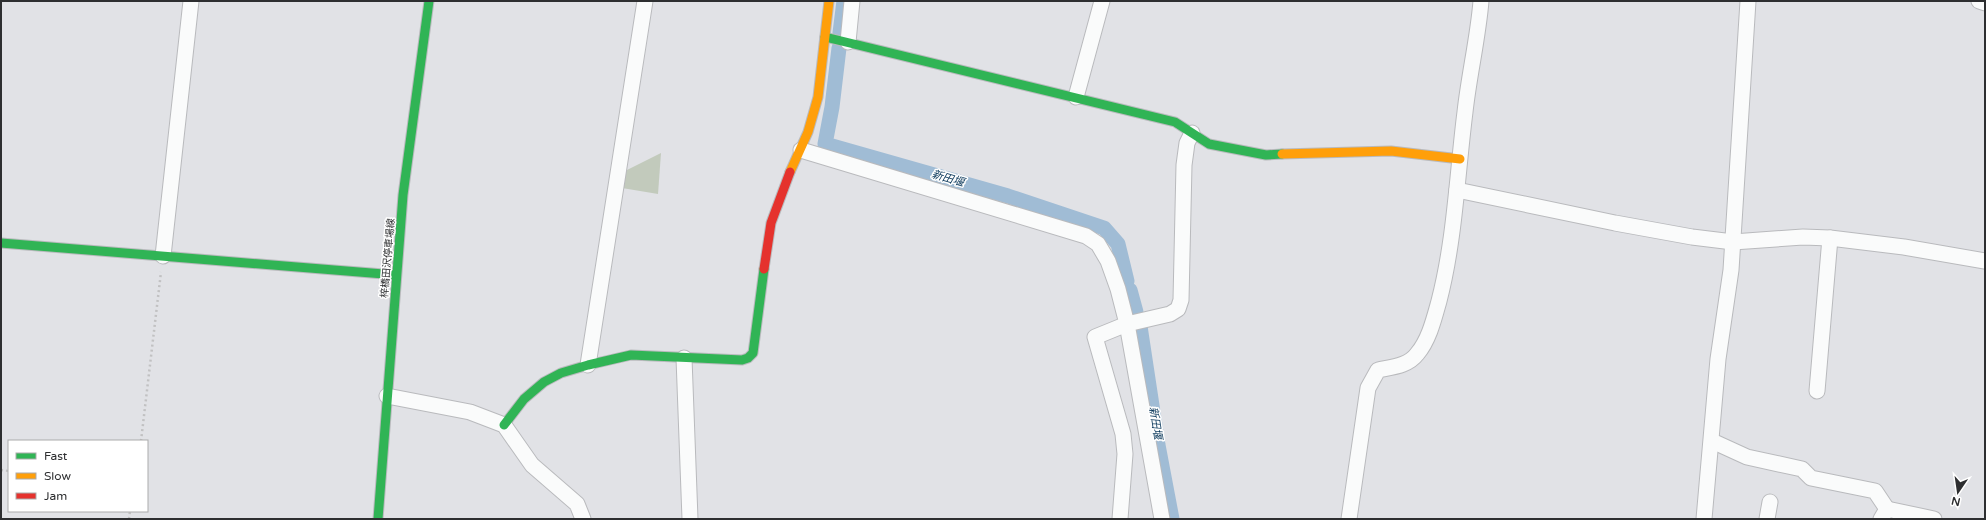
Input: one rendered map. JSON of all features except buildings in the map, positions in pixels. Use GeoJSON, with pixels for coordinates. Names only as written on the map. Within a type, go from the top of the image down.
{"type":"FeatureCollection","features":[{"type":"Feature","properties":{"kind":"street"},"geometry":{"type":"LineString","coordinates":[[164,256],[191,1]]}},
{"type":"Feature","properties":{"kind":"street","name":"梓橋田沢停車場線"},"geometry":{"type":"LineString","coordinates":[[378,519],[403,195],[429,1]]}},
{"type":"Feature","properties":{"kind":"street"},"geometry":{"type":"LineString","coordinates":[[588,365],[645,1]]}},
{"type":"Feature","properties":{"kind":"street"},"geometry":{"type":"LineString","coordinates":[[504,425],[524,399],[544,382],[561,373],[588,365],[632,355],[742,360],[748,358],[753,353],[771,223],[794,162],[801,150],[808,132],[818,97],[829,1]]}},
{"type":"Feature","properties":{"kind":"street"},"geometry":{"type":"LineString","coordinates":[[848,42],[852,1]]}},
{"type":"Feature","properties":{"kind":"street"},"geometry":{"type":"LineString","coordinates":[[1076,97],[1102,1]]}},
{"type":"Feature","properties":{"kind":"street"},"geometry":{"type":"LineString","coordinates":[[1349,519],[1368,388],[1378,370],[1402,365],[1416,355],[1426,339],[1435,314],[1446,271],[1481,1]]}},
{"type":"Feature","properties":{"kind":"street"},"geometry":{"type":"LineString","coordinates":[[1704,519],[1718,359],[1731,270],[1748,1]]}},
{"type":"Feature","properties":{"kind":"street"},"geometry":{"type":"LineString","coordinates":[[1979,1],[1985,3]]}},
{"type":"Feature","properties":{"kind":"street"},"geometry":{"type":"LineString","coordinates":[[825,37],[1175,122],[1185,126],[1192,133],[1209,144],[1266,155],[1391,152],[1460,160]]}},
{"type":"Feature","properties":{"kind":"street"},"geometry":{"type":"LineString","coordinates":[[1120,519],[1125,454],[1123,434],[1095,337],[1127,324],[1170,314],[1178,309],[1181,300],[1184,165],[1187,143],[1192,133]]}},
{"type":"Feature","properties":{"kind":"street"},"geometry":{"type":"LineString","coordinates":[[801,150],[1086,236],[1098,244],[1108,262],[1127,324],[1162,519]]}},
{"type":"Feature","properties":{"kind":"street"},"geometry":{"type":"LineString","coordinates":[[1457,190],[1615,223],[1733,242],[1803,237],[1830,238],[1904,247],[1985,261]]}},
{"type":"Feature","properties":{"kind":"street"},"geometry":{"type":"LineString","coordinates":[[1817,390],[1830,238]]}},
{"type":"Feature","properties":{"kind":"street"},"geometry":{"type":"LineString","coordinates":[[1,243],[396,275]]}},
{"type":"Feature","properties":{"kind":"street"},"geometry":{"type":"LineString","coordinates":[[684,358],[690,519]]}},
{"type":"Feature","properties":{"kind":"street"},"geometry":{"type":"LineString","coordinates":[[387,396],[470,412],[504,425],[532,466],[577,504],[583,519]]}},
{"type":"Feature","properties":{"kind":"street"},"geometry":{"type":"LineString","coordinates":[[1712,441],[1747,457],[1802,469],[1811,478],[1875,491],[1884,514],[1934,519]]}},
{"type":"Feature","properties":{"kind":"street"},"geometry":{"type":"LineString","coordinates":[[1767,519],[1770,502]]}},
{"type":"Feature","properties":{"kind":"path"},"geometry":{"type":"LineString","coordinates":[[141,440],[164,256]]}},
{"type":"Feature","properties":{"kind":"green space"},"geometry":{"type":"Polygon","coordinates":[[[661,153],[658,194],[622,188],[625,171],[661,153]]]}},
{"type":"Feature","properties":{"kind":"waterway","name":"新田堰"},"geometry":{"type":"LineString","coordinates":[[840,33],[844,1]]}},
{"type":"Feature","properties":{"kind":"waterway","name":"新田堰"},"geometry":{"type":"LineString","coordinates":[[839,48],[832,107],[825,144],[1008,196],[1104,228],[1118,244],[1127,281]]}},
{"type":"Feature","properties":{"kind":"waterway","name":"新田堰"},"geometry":{"type":"LineString","coordinates":[[1130,290],[1136,312]]}},
{"type":"Feature","properties":{"kind":"waterway","name":"新田堰"},"geometry":{"type":"LineString","coordinates":[[1140,326],[1158,445],[1172,519]]}},
{"type":"Feature","properties":{"kind":"traffic: fast"},"geometry":{"type":"LineString","coordinates":[[378,519],[403,195],[429,1]]}},
{"type":"Feature","properties":{"kind":"traffic: fast"},"geometry":{"type":"LineString","coordinates":[[825,37],[1175,122],[1209,144],[1266,155],[1282,154]]}},
{"type":"Feature","properties":{"kind":"traffic: fast"},"geometry":{"type":"LineString","coordinates":[[1,243],[396,275]]}},
{"type":"Feature","properties":{"kind":"traffic: fast"},"geometry":{"type":"LineString","coordinates":[[504,425],[524,399],[544,382],[561,373],[588,365],[631,355],[742,360],[748,358],[753,353],[764,269]]}},
{"type":"Feature","properties":{"kind":"traffic: slow"},"geometry":{"type":"LineString","coordinates":[[790,172],[808,132],[818,97],[829,1]]}},
{"type":"Feature","properties":{"kind":"traffic: slow"},"geometry":{"type":"LineString","coordinates":[[1282,154],[1391,151],[1460,159]]}},
{"type":"Feature","properties":{"kind":"traffic: jam"},"geometry":{"type":"LineString","coordinates":[[764,269],[771,223],[790,172]]}}]}
